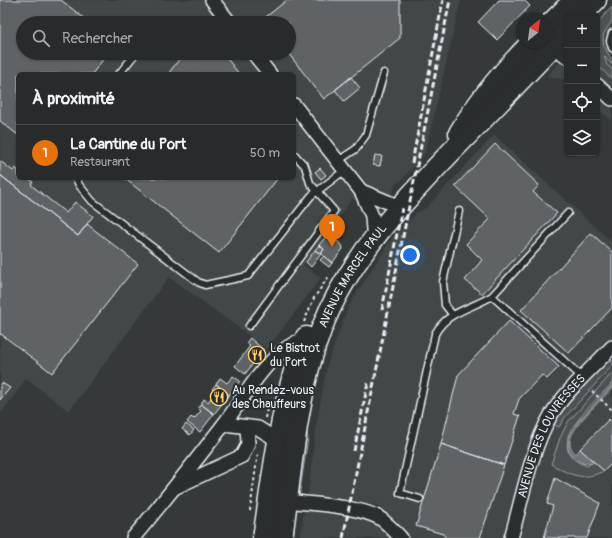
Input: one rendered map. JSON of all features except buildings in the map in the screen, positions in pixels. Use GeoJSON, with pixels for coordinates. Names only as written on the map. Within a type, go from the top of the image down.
{"type":"FeatureCollection","features":[{"type":"Feature","properties":{"kind":"main road","name":"AVENUE MARCEL PAUL"},"geometry":{"type":"LineString","coordinates":[[553,42],[574,0]]}},
{"type":"Feature","properties":{"kind":"main road"},"geometry":{"type":"LineString","coordinates":[[585,12],[596,0]]}},
{"type":"Feature","properties":{"kind":"main road","name":"AVENUE MARCEL PAUL"},"geometry":{"type":"LineString","coordinates":[[282,538],[306,377],[321,330],[342,284],[360,257],[400,207],[553,42],[564,33]]}},
{"type":"Feature","properties":{"kind":"main road","name":"AVENUE MARCEL PAUL"},"geometry":{"type":"LineString","coordinates":[[443,161],[476,105],[502,73],[526,48]]}},
{"type":"Feature","properties":{"kind":"main road","name":"AVENUE MARCEL PAUL"},"geometry":{"type":"LineString","coordinates":[[263,538],[277,440],[295,365],[306,338],[326,298],[373,230],[400,207]]}},
{"type":"Feature","properties":{"kind":"street"},"geometry":{"type":"LineString","coordinates":[[212,0],[225,16]]}},
{"type":"Feature","properties":{"kind":"street"},"geometry":{"type":"LineString","coordinates":[[259,60],[268,72]]}},
{"type":"Feature","properties":{"kind":"street"},"geometry":{"type":"LineString","coordinates":[[600,88],[612,99]]}},
{"type":"Feature","properties":{"kind":"street"},"geometry":{"type":"LineString","coordinates":[[296,108],[361,191],[372,216],[373,230]]}},
{"type":"Feature","properties":{"kind":"street"},"geometry":{"type":"LineString","coordinates":[[361,191],[400,207]]}},
{"type":"Feature","properties":{"kind":"street"},"geometry":{"type":"LineString","coordinates":[[132,538],[173,489],[270,363],[294,342],[306,338]]}},
{"type":"Feature","properties":{"kind":"street","name":"AVENUE DES LOUVRESSES"},"geometry":{"type":"LineString","coordinates":[[511,538],[534,456],[546,425],[560,404],[612,347]]}},
{"type":"Feature","properties":{"kind":"street"},"geometry":{"type":"LineString","coordinates":[[224,424],[258,428],[277,440]]}},
{"type":"Feature","properties":{"kind":"street"},"geometry":{"type":"LineString","coordinates":[[173,489],[242,456],[248,444],[248,427]]}},
{"type":"Feature","properties":{"kind":"street"},"geometry":{"type":"LineString","coordinates":[[287,502],[337,506],[374,516],[386,523],[401,538]]}},
{"type":"Feature","properties":{"kind":"lane"},"geometry":{"type":"LineString","coordinates":[[612,33],[610,41],[612,48]]}},
{"type":"Feature","properties":{"kind":"lane"},"geometry":{"type":"LineString","coordinates":[[121,72],[130,60]]}},
{"type":"Feature","properties":{"kind":"lane"},"geometry":{"type":"LineString","coordinates":[[77,180],[92,201],[198,282],[205,285],[248,276],[311,196],[317,192],[342,166],[356,149],[366,134],[384,73]]}},
{"type":"Feature","properties":{"kind":"lane"},"geometry":{"type":"LineString","coordinates":[[249,326],[333,214],[332,207],[310,183],[305,166],[296,156]]}},
{"type":"Feature","properties":{"kind":"lane"},"geometry":{"type":"LineString","coordinates":[[452,314],[445,305],[443,282],[459,211]]}},
{"type":"Feature","properties":{"kind":"lane"},"geometry":{"type":"LineString","coordinates":[[420,499],[400,493],[435,334],[440,324],[452,314],[473,306],[492,296],[568,212]]}},
{"type":"Feature","properties":{"kind":"lane"},"geometry":{"type":"LineString","coordinates":[[492,296],[583,378]]}},
{"type":"Feature","properties":{"kind":"path"},"geometry":{"type":"LineString","coordinates":[[592,392],[612,410]]}},
{"type":"Feature","properties":{"kind":"shaded area"},"geometry":{"type":"Polygon","coordinates":[[[0,0],[461,0],[425,153],[401,181],[398,181],[384,209],[352,199],[304,265],[321,278],[267,349],[169,277],[69,411],[26,379],[0,415],[0,0]]]}},
{"type":"Feature","properties":{"kind":"shaded area"},"geometry":{"type":"Polygon","coordinates":[[[612,7],[612,121],[600,111],[600,20],[612,7]]]}},
{"type":"Feature","properties":{"kind":"shaded area"},"geometry":{"type":"Polygon","coordinates":[[[612,7],[612,19],[604,33],[603,43],[612,62],[612,65],[604,56],[607,65],[612,69],[612,79],[600,68],[600,20],[612,7]]]}},
{"type":"Feature","properties":{"kind":"shaded area"},"geometry":{"type":"Polygon","coordinates":[[[564,58],[564,79],[547,76],[564,58]]]}},
{"type":"Feature","properties":{"kind":"shaded area"},"geometry":{"type":"Polygon","coordinates":[[[494,135],[612,242],[612,538],[300,538],[304,511],[335,515],[335,511],[379,522],[380,506],[308,495],[316,427],[327,365],[348,307],[390,241],[416,213],[427,207],[494,135]]]}},
{"type":"Feature","properties":{"kind":"shaded area"},"geometry":{"type":"Polygon","coordinates":[[[612,360],[612,366],[565,417],[559,427],[553,424],[562,411],[604,364],[612,360]]]}},
{"type":"Feature","properties":{"kind":"shaded area"},"geometry":{"type":"Polygon","coordinates":[[[612,373],[612,383],[580,418],[568,438],[567,447],[571,456],[578,462],[587,466],[594,462],[604,471],[589,476],[577,476],[565,472],[551,464],[560,438],[568,422],[612,373]]]}},
{"type":"Feature","properties":{"kind":"shaded area"},"geometry":{"type":"Polygon","coordinates":[[[612,385],[612,388],[580,422],[571,437],[570,445],[574,452],[576,454],[580,449],[594,462],[586,464],[579,462],[568,450],[568,436],[572,428],[612,385]]]}},
{"type":"Feature","properties":{"kind":"shaded area"},"geometry":{"type":"Polygon","coordinates":[[[306,428],[308,438],[299,497],[294,496],[306,428]]]}},
{"type":"Feature","properties":{"kind":"railway"},"geometry":{"type":"LineString","coordinates":[[412,163],[443,0]]}},
{"type":"Feature","properties":{"kind":"railway"},"geometry":{"type":"LineString","coordinates":[[343,538],[450,0]]}},
{"type":"Feature","properties":{"kind":"railway"},"geometry":{"type":"LineString","coordinates":[[382,310],[402,208]]}},
{"type":"Feature","properties":{"kind":"railway"},"geometry":{"type":"LineString","coordinates":[[354,451],[368,383]]}},
{"type":"Feature","properties":{"kind":"place","name":"La Cantine du Port"},"geometry":{"type":"Point","coordinates":[332,247]}},
{"type":"Feature","properties":{"kind":"place","name":"Le Bistrot du Port"},"geometry":{"type":"Point","coordinates":[257,355]}},
{"type":"Feature","properties":{"kind":"place","name":"Au Rendez-vous des Chauffeurs"},"geometry":{"type":"Point","coordinates":[219,397]}}]}
